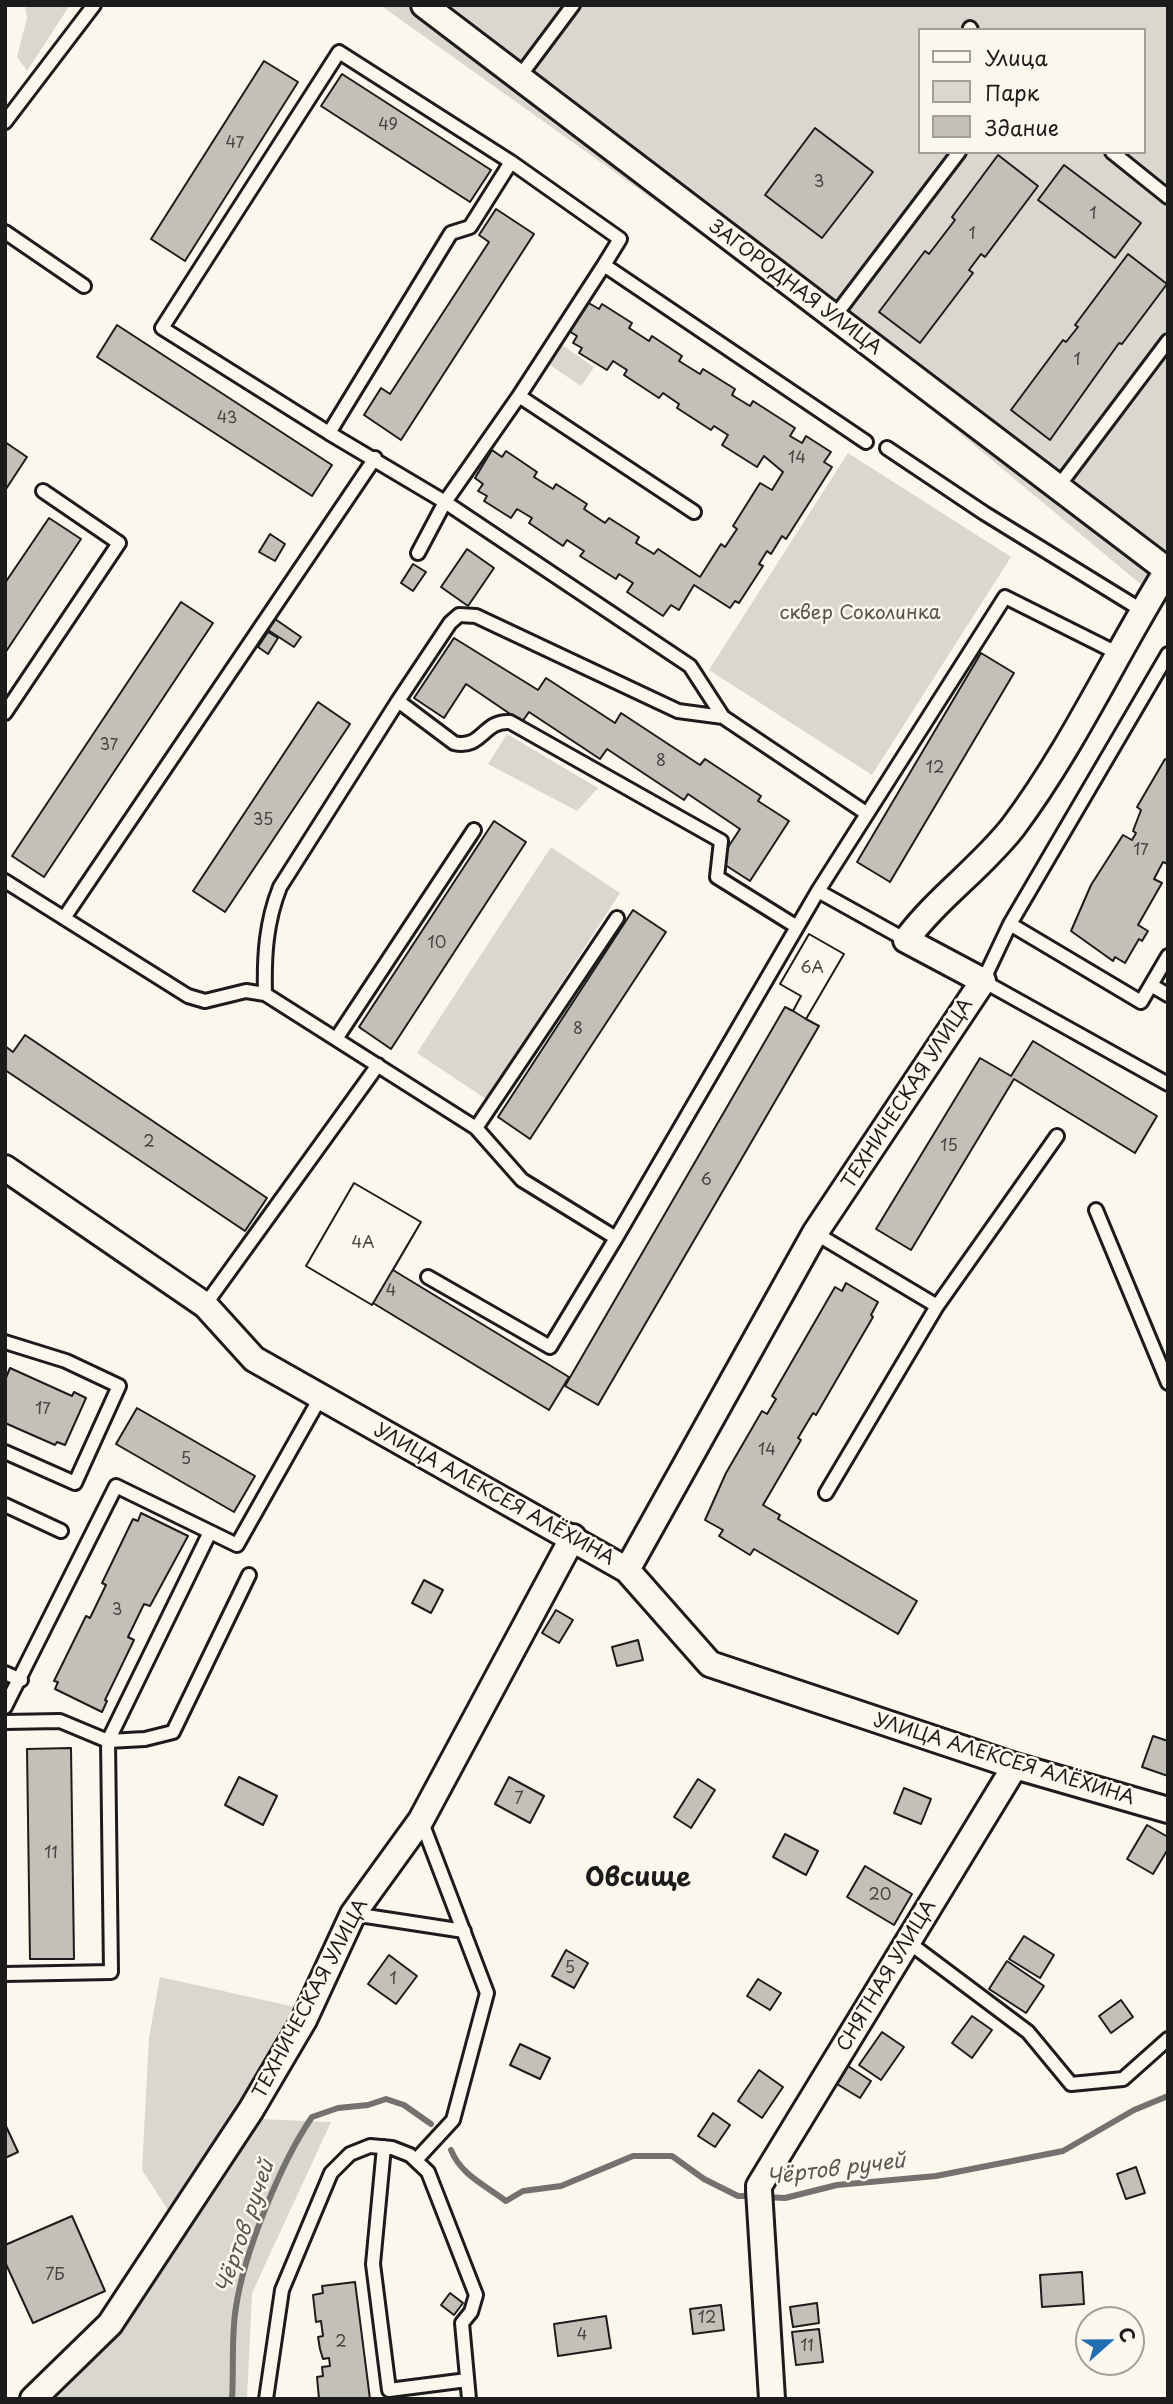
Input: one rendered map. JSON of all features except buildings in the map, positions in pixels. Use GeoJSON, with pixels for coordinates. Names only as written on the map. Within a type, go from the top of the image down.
{"type":"FeatureCollection","features":[{"type":"Feature","properties":{"kind":"street","name":"ЗАГОРОДНАЯ УЛИЦА"},"geometry":{"type":"LineString","coordinates":[[425,5],[520,76],[564,114],[1058,487],[1160,588]]}},
{"type":"Feature","properties":{"kind":"street"},"geometry":{"type":"LineString","coordinates":[[906,940],[926,913],[979,865],[1013,825],[1160,588]]}},
{"type":"Feature","properties":{"kind":"street","name":"ТЕХНИЧЕСКАЯ УЛИЦА"},"geometry":{"type":"LineString","coordinates":[[627,1570],[815,1233],[982,981],[906,940]]}},
{"type":"Feature","properties":{"kind":"street","name":"УЛИЦА АЛЕКСЕЯ АЛЁХИНА"},"geometry":{"type":"LineString","coordinates":[[5,1168],[205,1305],[254,1359],[573,1537],[627,1570],[710,1664],[1015,1766],[1168,1810]]}},
{"type":"Feature","properties":{"kind":"street","name":"ТЕХНИЧЕСКАЯ УЛИЦА"},"geometry":{"type":"LineString","coordinates":[[33,2399],[110,2324],[184,2212],[304,2020],[353,1914],[421,1820],[573,1537]]}},
{"type":"Feature","properties":{"kind":"street","name":"СНЯТНАЯ УЛИЦА"},"geometry":{"type":"LineString","coordinates":[[772,2399],[759,2188],[1015,1766]]}},
{"type":"Feature","properties":{"kind":"lane"},"geometry":{"type":"LineString","coordinates":[[5,122],[10,107],[93,5]]}},
{"type":"Feature","properties":{"kind":"lane"},"geometry":{"type":"LineString","coordinates":[[520,76],[573,5]]}},
{"type":"Feature","properties":{"kind":"lane"},"geometry":{"type":"LineString","coordinates":[[418,553],[445,502],[519,396],[620,239],[511,162],[339,52],[162,328],[445,502],[690,666],[723,717],[866,813]]}},
{"type":"Feature","properties":{"kind":"lane"},"geometry":{"type":"LineString","coordinates":[[834,317],[957,154]]}},
{"type":"Feature","properties":{"kind":"lane"},"geometry":{"type":"LineString","coordinates":[[1114,154],[1168,197]]}},
{"type":"Feature","properties":{"kind":"lane"},"geometry":{"type":"LineString","coordinates":[[329,433],[451,233],[470,227],[511,162]]}},
{"type":"Feature","properties":{"kind":"lane"},"geometry":{"type":"LineString","coordinates":[[5,232],[84,286]]}},
{"type":"Feature","properties":{"kind":"lane"},"geometry":{"type":"LineString","coordinates":[[604,265],[866,442]]}},
{"type":"Feature","properties":{"kind":"lane"},"geometry":{"type":"LineString","coordinates":[[1058,487],[1168,341]]}},
{"type":"Feature","properties":{"kind":"lane"},"geometry":{"type":"LineString","coordinates":[[519,396],[694,512]]}},
{"type":"Feature","properties":{"kind":"lane"},"geometry":{"type":"LineString","coordinates":[[887,448],[984,513],[1160,588]]}},
{"type":"Feature","properties":{"kind":"lane"},"geometry":{"type":"LineString","coordinates":[[64,918],[375,458]]}},
{"type":"Feature","properties":{"kind":"lane"},"geometry":{"type":"LineString","coordinates":[[5,713],[119,543],[43,491]]}},
{"type":"Feature","properties":{"kind":"lane"},"geometry":{"type":"LineString","coordinates":[[428,1277],[550,1347],[818,891],[1005,597],[1119,654]]}},
{"type":"Feature","properties":{"kind":"lane"},"geometry":{"type":"LineString","coordinates":[[265,994],[264,955],[269,913],[280,887],[398,701],[450,623],[459,615],[476,616],[678,711],[723,717]]}},
{"type":"Feature","properties":{"kind":"lane"},"geometry":{"type":"LineString","coordinates":[[1168,654],[1010,924],[982,981],[1168,1084]]}},
{"type":"Feature","properties":{"kind":"lane"},"geometry":{"type":"LineString","coordinates":[[398,701],[454,743],[464,746],[472,744],[494,724],[510,722],[709,834],[722,844],[717,877],[797,927]]}},
{"type":"Feature","properties":{"kind":"lane"},"geometry":{"type":"LineString","coordinates":[[336,1039],[474,830]]}},
{"type":"Feature","properties":{"kind":"lane"},"geometry":{"type":"LineString","coordinates":[[5,881],[188,996],[205,1001],[246,991],[265,994],[477,1128],[522,1180],[616,1238]]}},
{"type":"Feature","properties":{"kind":"lane"},"geometry":{"type":"LineString","coordinates":[[818,891],[906,940]]}},
{"type":"Feature","properties":{"kind":"lane"},"geometry":{"type":"LineString","coordinates":[[477,1128],[617,918]]}},
{"type":"Feature","properties":{"kind":"lane"},"geometry":{"type":"LineString","coordinates":[[1010,924],[1141,1002],[1168,956]]}},
{"type":"Feature","properties":{"kind":"lane"},"geometry":{"type":"LineString","coordinates":[[1151,985],[1168,995]]}},
{"type":"Feature","properties":{"kind":"lane"},"geometry":{"type":"LineString","coordinates":[[205,1305],[378,1065]]}},
{"type":"Feature","properties":{"kind":"lane"},"geometry":{"type":"LineString","coordinates":[[826,1493],[937,1306],[1057,1136]]}},
{"type":"Feature","properties":{"kind":"lane"},"geometry":{"type":"LineString","coordinates":[[1096,1210],[1168,1382]]}},
{"type":"Feature","properties":{"kind":"lane"},"geometry":{"type":"LineString","coordinates":[[815,1233],[937,1306]]}},
{"type":"Feature","properties":{"kind":"lane"},"geometry":{"type":"LineString","coordinates":[[5,1342],[66,1361],[119,1386],[75,1483],[5,1452]]}},
{"type":"Feature","properties":{"kind":"lane"},"geometry":{"type":"LineString","coordinates":[[5,1707],[21,1680],[116,1486],[237,1545],[320,1398]]}},
{"type":"Feature","properties":{"kind":"lane"},"geometry":{"type":"LineString","coordinates":[[5,1505],[61,1531]]}},
{"type":"Feature","properties":{"kind":"lane"},"geometry":{"type":"LineString","coordinates":[[5,1974],[111,1972],[108,1741],[210,1532]]}},
{"type":"Feature","properties":{"kind":"lane"},"geometry":{"type":"LineString","coordinates":[[5,1722],[61,1721],[108,1741],[145,1739],[173,1732],[250,1575]]}},
{"type":"Feature","properties":{"kind":"lane"},"geometry":{"type":"LineString","coordinates":[[5,1673],[21,1680]]}},
{"type":"Feature","properties":{"kind":"lane"},"geometry":{"type":"LineString","coordinates":[[416,2160],[453,2120],[487,1993],[421,1820]]}},
{"type":"Feature","properties":{"kind":"lane"},"geometry":{"type":"LineString","coordinates":[[353,1914],[464,1931]]}},
{"type":"Feature","properties":{"kind":"lane"},"geometry":{"type":"LineString","coordinates":[[908,1942],[1028,2032],[1071,2084],[1123,2079],[1168,2039]]}},
{"type":"Feature","properties":{"kind":"lane"},"geometry":{"type":"LineString","coordinates":[[266,2399],[282,2290],[331,2173],[349,2154],[369,2146],[384,2147],[410,2155],[428,2172],[476,2295],[471,2312],[462,2323],[469,2399]]}},
{"type":"Feature","properties":{"kind":"lane"},"geometry":{"type":"LineString","coordinates":[[384,2147],[373,2264],[389,2390],[467,2380]]}},
{"type":"Feature","properties":{"kind":"green space"},"geometry":{"type":"Polygon","coordinates":[[[25,5],[70,5],[27,71],[17,57],[27,18],[25,5]]]}},
{"type":"Feature","properties":{"kind":"green space"},"geometry":{"type":"Polygon","coordinates":[[[380,5],[1168,5],[1168,607],[835,329],[380,5]]]}},
{"type":"Feature","properties":{"kind":"green space"},"geometry":{"type":"Polygon","coordinates":[[[562,345],[594,367],[581,386],[550,365],[562,345]]]}},
{"type":"Feature","properties":{"kind":"green space","name":"сквер Соколинка"},"geometry":{"type":"Polygon","coordinates":[[[848,453],[1011,557],[872,775],[709,670],[848,453]]]}},
{"type":"Feature","properties":{"kind":"green space"},"geometry":{"type":"Polygon","coordinates":[[[507,734],[598,788],[577,811],[488,764],[507,734]]]}},
{"type":"Feature","properties":{"kind":"green space"},"geometry":{"type":"Polygon","coordinates":[[[551,847],[620,893],[486,1099],[417,1053],[551,847]]]}},
{"type":"Feature","properties":{"kind":"green space"},"geometry":{"type":"Polygon","coordinates":[[[160,1977],[295,2007],[173,2218],[142,2170],[149,2037],[160,1977]]]}},
{"type":"Feature","properties":{"kind":"green space"},"geometry":{"type":"Polygon","coordinates":[[[260,2119],[331,2122],[252,2293],[247,2399],[45,2399],[188,2223],[260,2119]]]}},
{"type":"Feature","properties":{"kind":"waterway","name":"Чёртов ручей"},"geometry":{"type":"LineString","coordinates":[[764,2197],[785,2198],[837,2185],[936,2176],[1063,2151],[1134,2110],[1168,2096]]}},
{"type":"Feature","properties":{"kind":"waterway","name":"Чёртов ручей"},"geometry":{"type":"LineString","coordinates":[[232,2399],[234,2318],[240,2285],[255,2235],[276,2183],[312,2117],[338,2108],[368,2105],[386,2099],[404,2105],[431,2124]]}},
{"type":"Feature","properties":{"kind":"waterway","name":"Чёртов ручей"},"geometry":{"type":"LineString","coordinates":[[451,2150],[467,2173],[506,2201],[523,2191],[561,2186],[633,2156],[672,2156],[704,2179],[738,2196],[753,2196]]}},
{"type":"Feature","properties":{"kind":"district","name":"Овсище"},"geometry":{"type":"Point","coordinates":[638,1879]}}]}
